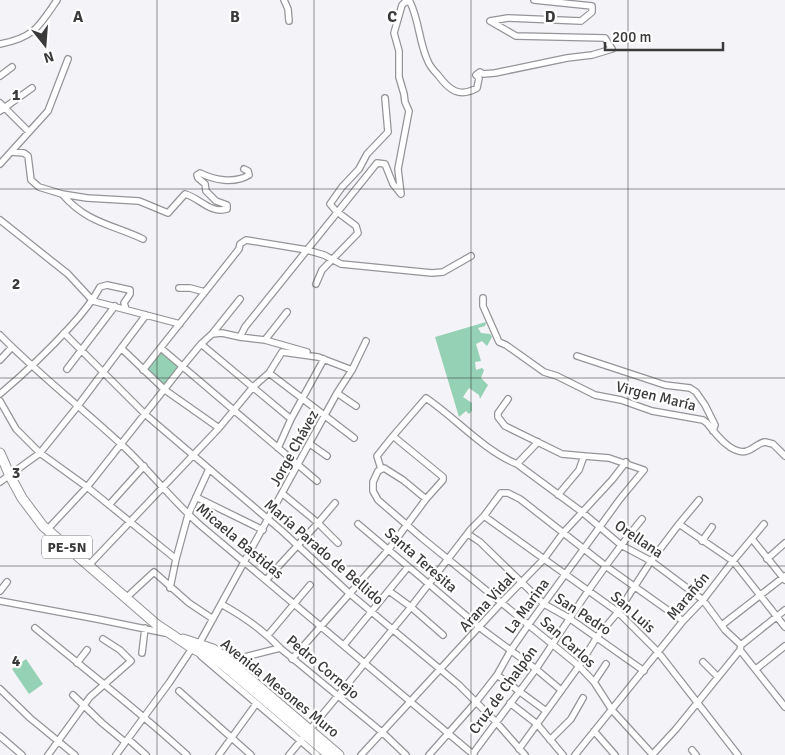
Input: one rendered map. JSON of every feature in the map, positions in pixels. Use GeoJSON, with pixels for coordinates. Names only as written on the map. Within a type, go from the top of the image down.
{"type":"FeatureCollection","features":[{"type":"Feature","properties":{"kind":"highway","name":"PE-5N"},"geometry":{"type":"LineString","coordinates":[[0,452],[10,476],[29,508],[47,530],[156,624],[173,636],[195,645],[222,664],[329,755]]}},
{"type":"Feature","properties":{"kind":"highway","name":"Avenida Mesones Muro"},"geometry":{"type":"LineString","coordinates":[[195,645],[213,649],[229,661],[305,736],[339,755]]}},
{"type":"Feature","properties":{"kind":"street"},"geometry":{"type":"LineString","coordinates":[[0,44],[16,41],[30,34],[40,25],[57,0]]}},
{"type":"Feature","properties":{"kind":"street"},"geometry":{"type":"LineString","coordinates":[[284,0],[288,9],[288,21]]}},
{"type":"Feature","properties":{"kind":"street"},"geometry":{"type":"LineString","coordinates":[[240,337],[245,327],[374,166],[379,162],[385,164],[393,184],[401,194],[398,169],[409,111],[399,77],[399,51],[394,33],[402,5],[405,2],[410,2],[427,60],[431,67],[447,88],[460,93],[477,88],[478,78],[476,75],[480,72],[483,74],[495,73],[592,55],[612,49],[606,38],[516,36],[490,21],[508,18],[581,21],[592,12],[592,6],[534,0]]}},
{"type":"Feature","properties":{"kind":"street"},"geometry":{"type":"LineString","coordinates":[[0,164],[48,111],[68,59]]}},
{"type":"Feature","properties":{"kind":"street"},"geometry":{"type":"LineString","coordinates":[[0,76],[12,67]]}},
{"type":"Feature","properties":{"kind":"street"},"geometry":{"type":"LineString","coordinates":[[29,132],[2,107],[32,88]]}},
{"type":"Feature","properties":{"kind":"street"},"geometry":{"type":"LineString","coordinates":[[316,284],[322,270],[358,233],[356,226],[338,213],[330,204],[342,186],[359,170],[367,154],[388,132],[386,98]]}},
{"type":"Feature","properties":{"kind":"street"},"geometry":{"type":"LineString","coordinates":[[11,152],[24,153],[28,156],[29,174],[34,184],[62,194],[87,198],[139,201],[168,213],[186,194],[207,207],[226,209],[227,205],[216,201],[206,191],[205,184],[197,175],[200,173],[218,180],[244,178],[249,175],[248,171],[244,169]]}},
{"type":"Feature","properties":{"kind":"street"},"geometry":{"type":"LineString","coordinates":[[62,194],[82,214],[143,239]]}},
{"type":"Feature","properties":{"kind":"street"},"geometry":{"type":"LineString","coordinates":[[0,220],[68,274],[93,301],[180,324]]}},
{"type":"Feature","properties":{"kind":"street"},"geometry":{"type":"LineString","coordinates":[[143,370],[162,349],[240,244],[246,240],[307,250],[324,255],[341,264],[356,267],[375,266],[432,273],[443,272],[471,256]]}},
{"type":"Feature","properties":{"kind":"street"},"geometry":{"type":"LineString","coordinates":[[0,394],[33,365],[64,333],[93,301],[100,286],[130,290],[124,305],[126,309]]}},
{"type":"Feature","properties":{"kind":"street"},"geometry":{"type":"LineString","coordinates":[[179,288],[190,288],[205,292]]}},
{"type":"Feature","properties":{"kind":"street","name":"Virgen María"},"geometry":{"type":"LineString","coordinates":[[483,298],[482,306],[499,342],[544,372],[557,376],[594,395],[622,400],[652,411],[703,420],[726,445],[737,450],[748,451],[765,442],[773,444],[785,456]]}},
{"type":"Feature","properties":{"kind":"street"},"geometry":{"type":"LineString","coordinates":[[47,530],[88,487],[182,367],[240,299]]}},
{"type":"Feature","properties":{"kind":"street"},"geometry":{"type":"LineString","coordinates":[[67,370],[115,306]]}},
{"type":"Feature","properties":{"kind":"street"},"geometry":{"type":"LineString","coordinates":[[265,340],[287,312]]}},
{"type":"Feature","properties":{"kind":"street"},"geometry":{"type":"LineString","coordinates":[[0,482],[40,453],[146,315]]}},
{"type":"Feature","properties":{"kind":"street","name":"María Parado de Bellido"},"geometry":{"type":"LineString","coordinates":[[64,333],[146,415],[210,469],[349,593],[459,685],[496,722],[520,752]]}},
{"type":"Feature","properties":{"kind":"street"},"geometry":{"type":"LineString","coordinates":[[212,334],[222,333],[265,340],[352,370]]}},
{"type":"Feature","properties":{"kind":"street","name":"Micaela Bastidas"},"geometry":{"type":"LineString","coordinates":[[0,335],[144,466],[188,515],[473,755]]}},
{"type":"Feature","properties":{"kind":"street","name":"Jorge Chávez"},"geometry":{"type":"LineString","coordinates":[[116,755],[213,619],[352,370],[366,341]]}},
{"type":"Feature","properties":{"kind":"street"},"geometry":{"type":"LineString","coordinates":[[201,344],[290,419]]}},
{"type":"Feature","properties":{"kind":"street"},"geometry":{"type":"LineString","coordinates":[[0,360],[12,347]]}},
{"type":"Feature","properties":{"kind":"street"},"geometry":{"type":"LineString","coordinates":[[121,348],[164,390],[219,428]]}},
{"type":"Feature","properties":{"kind":"street"},"geometry":{"type":"LineString","coordinates":[[162,349],[317,481]]}},
{"type":"Feature","properties":{"kind":"street"},"geometry":{"type":"LineString","coordinates":[[88,565],[235,411],[253,387],[269,373],[282,352],[321,358]]}},
{"type":"Feature","properties":{"kind":"street"},"geometry":{"type":"LineString","coordinates":[[577,356],[665,385],[690,388],[696,392],[705,404],[715,426],[713,431]]}},
{"type":"Feature","properties":{"kind":"street"},"geometry":{"type":"LineString","coordinates":[[278,448],[290,419],[303,398],[321,358]]}},
{"type":"Feature","properties":{"kind":"street"},"geometry":{"type":"LineString","coordinates":[[269,373],[354,438]]}},
{"type":"Feature","properties":{"kind":"street"},"geometry":{"type":"LineString","coordinates":[[338,394],[356,406]]}},
{"type":"Feature","properties":{"kind":"street","name":"Orellana"},"geometry":{"type":"LineString","coordinates":[[393,436],[425,399],[428,399],[492,450],[517,464],[582,512],[622,545],[651,561],[703,600],[785,707]]}},
{"type":"Feature","properties":{"kind":"street"},"geometry":{"type":"LineString","coordinates":[[508,399],[498,413],[498,417],[505,426],[562,454],[609,458],[626,462]]}},
{"type":"Feature","properties":{"kind":"street"},"geometry":{"type":"LineString","coordinates":[[0,401],[16,429],[40,453],[88,487],[176,559]]}},
{"type":"Feature","properties":{"kind":"street"},"geometry":{"type":"LineString","coordinates":[[292,659],[389,549],[426,499],[443,480],[443,477],[393,436]]}},
{"type":"Feature","properties":{"kind":"street","name":"San Carlos"},"geometry":{"type":"LineString","coordinates":[[393,436],[377,456],[381,469],[373,482],[375,496],[449,560],[579,666],[594,682],[612,710],[653,755]]}},
{"type":"Feature","properties":{"kind":"street"},"geometry":{"type":"LineString","coordinates":[[517,464],[538,442]]}},
{"type":"Feature","properties":{"kind":"street"},"geometry":{"type":"LineString","coordinates":[[310,444],[327,456]]}},
{"type":"Feature","properties":{"kind":"street"},"geometry":{"type":"LineString","coordinates":[[558,495],[579,470],[584,456]]}},
{"type":"Feature","properties":{"kind":"street","name":"La Marina"},"geometry":{"type":"LineString","coordinates":[[428,755],[476,702],[496,675],[510,650],[583,549],[644,470],[626,462]]}},
{"type":"Feature","properties":{"kind":"street","name":"Arana Vidal"},"geometry":{"type":"LineString","coordinates":[[361,755],[544,559],[563,533],[626,462]]}},
{"type":"Feature","properties":{"kind":"street"},"geometry":{"type":"LineString","coordinates":[[108,504],[144,466]]}},
{"type":"Feature","properties":{"kind":"street"},"geometry":{"type":"LineString","coordinates":[[381,469],[384,468],[403,480],[426,499]]}},
{"type":"Feature","properties":{"kind":"street"},"geometry":{"type":"LineString","coordinates":[[170,588],[188,515],[210,469]]}},
{"type":"Feature","properties":{"kind":"street"},"geometry":{"type":"LineString","coordinates":[[289,755],[501,494],[508,493],[520,500],[635,588],[683,621]]}},
{"type":"Feature","properties":{"kind":"street"},"geometry":{"type":"LineString","coordinates":[[283,494],[318,523],[338,543]]}},
{"type":"Feature","properties":{"kind":"street"},"geometry":{"type":"LineString","coordinates":[[196,497],[263,530]]}},
{"type":"Feature","properties":{"kind":"street"},"geometry":{"type":"LineString","coordinates":[[520,752],[537,724],[597,638],[635,588],[651,561],[699,500]]}},
{"type":"Feature","properties":{"kind":"street"},"geometry":{"type":"LineString","coordinates":[[266,580],[334,503]]}},
{"type":"Feature","properties":{"kind":"street","name":"San Luis"},"geometry":{"type":"LineString","coordinates":[[484,516],[618,612],[658,652],[738,755]]}},
{"type":"Feature","properties":{"kind":"street","name":"Cruz de Chalpón"},"geometry":{"type":"LineString","coordinates":[[473,755],[536,669],[569,618],[642,519]]}},
{"type":"Feature","properties":{"kind":"street","name":"Santa Teresita"},"geometry":{"type":"LineString","coordinates":[[358,524],[480,627],[561,690]]}},
{"type":"Feature","properties":{"kind":"street"},"geometry":{"type":"LineString","coordinates":[[679,524],[733,561],[785,627]]}},
{"type":"Feature","properties":{"kind":"street","name":"Marañón"},"geometry":{"type":"LineString","coordinates":[[575,755],[764,524]]}},
{"type":"Feature","properties":{"kind":"street"},"geometry":{"type":"LineString","coordinates":[[702,541],[712,527]]}},
{"type":"Feature","properties":{"kind":"street","name":"San Pedro"},"geometry":{"type":"LineString","coordinates":[[468,534],[480,542],[544,604],[569,618],[644,671]]}},
{"type":"Feature","properties":{"kind":"street"},"geometry":{"type":"LineString","coordinates":[[722,625],[784,578],[752,539]]}},
{"type":"Feature","properties":{"kind":"street"},"geometry":{"type":"LineString","coordinates":[[767,559],[785,543]]}},
{"type":"Feature","properties":{"kind":"street"},"geometry":{"type":"LineString","coordinates":[[344,645],[408,567]]}},
{"type":"Feature","properties":{"kind":"street"},"geometry":{"type":"LineString","coordinates":[[127,598],[154,572],[170,588],[213,619]]}},
{"type":"Feature","properties":{"kind":"street"},"geometry":{"type":"LineString","coordinates":[[0,591],[7,582]]}},
{"type":"Feature","properties":{"kind":"street"},"geometry":{"type":"LineString","coordinates":[[268,635],[310,585]]}},
{"type":"Feature","properties":{"kind":"street"},"geometry":{"type":"LineString","coordinates":[[389,591],[411,607],[442,635]]}},
{"type":"Feature","properties":{"kind":"street"},"geometry":{"type":"LineString","coordinates":[[1,601],[145,628],[173,636]]}},
{"type":"Feature","properties":{"kind":"street","name":"Pedro Cornejo"},"geometry":{"type":"LineString","coordinates":[[221,604],[240,614],[268,635],[292,659],[383,733],[406,755]]}},
{"type":"Feature","properties":{"kind":"street"},"geometry":{"type":"LineString","coordinates":[[653,755],[718,678],[740,647],[785,610]]}},
{"type":"Feature","properties":{"kind":"street"},"geometry":{"type":"LineString","coordinates":[[35,628],[103,685],[144,716],[187,755]]}},
{"type":"Feature","properties":{"kind":"street"},"geometry":{"type":"LineString","coordinates":[[142,653],[145,628]]}},
{"type":"Feature","properties":{"kind":"street"},"geometry":{"type":"LineString","coordinates":[[48,755],[84,705],[103,685],[131,661],[131,659],[103,639]]}},
{"type":"Feature","properties":{"kind":"street"},"geometry":{"type":"LineString","coordinates":[[195,645],[256,704],[305,736],[317,755]]}},
{"type":"Feature","properties":{"kind":"street"},"geometry":{"type":"LineString","coordinates":[[756,669],[785,646]]}},
{"type":"Feature","properties":{"kind":"street"},"geometry":{"type":"LineString","coordinates":[[229,661],[280,648]]}},
{"type":"Feature","properties":{"kind":"street"},"geometry":{"type":"LineString","coordinates":[[77,663],[87,650]]}},
{"type":"Feature","properties":{"kind":"street"},"geometry":{"type":"LineString","coordinates":[[703,662],[718,678]]}},
{"type":"Feature","properties":{"kind":"street"},"geometry":{"type":"LineString","coordinates":[[594,682],[606,664]]}},
{"type":"Feature","properties":{"kind":"street"},"geometry":{"type":"LineString","coordinates":[[496,675],[546,711]]}},
{"type":"Feature","properties":{"kind":"street"},"geometry":{"type":"LineString","coordinates":[[0,689],[30,718],[75,755]]}},
{"type":"Feature","properties":{"kind":"street"},"geometry":{"type":"LineString","coordinates":[[178,691],[251,755]]}},
{"type":"Feature","properties":{"kind":"street"},"geometry":{"type":"LineString","coordinates":[[73,695],[146,755]]}},
{"type":"Feature","properties":{"kind":"street"},"geometry":{"type":"LineString","coordinates":[[550,740],[571,719],[583,698]]}},
{"type":"Feature","properties":{"kind":"street"},"geometry":{"type":"LineString","coordinates":[[510,703],[537,724],[563,755]]}},
{"type":"Feature","properties":{"kind":"street"},"geometry":{"type":"LineString","coordinates":[[219,755],[256,704]]}},
{"type":"Feature","properties":{"kind":"street"},"geometry":{"type":"LineString","coordinates":[[594,731],[615,755]]}},
{"type":"Feature","properties":{"kind":"street"},"geometry":{"type":"LineString","coordinates":[[1,739],[22,755]]}},
{"type":"Feature","properties":{"kind":"green space"},"geometry":{"type":"Polygon","coordinates":[[[486,322],[485,326],[478,328],[481,333],[490,334],[492,337],[487,346],[482,341],[476,344],[481,361],[475,362],[476,370],[482,368],[484,370],[481,378],[488,385],[480,399],[479,395],[469,388],[463,397],[472,403],[472,411],[469,414],[466,411],[459,417],[435,337],[486,322]]]}},
{"type":"Feature","properties":{"kind":"green space"},"geometry":{"type":"Polygon","coordinates":[[[162,349],[182,367],[165,390],[143,370],[162,349]]]}},
{"type":"Feature","properties":{"kind":"green space"},"geometry":{"type":"Polygon","coordinates":[[[26,659],[43,684],[29,694],[12,669],[26,659]]]}}]}
